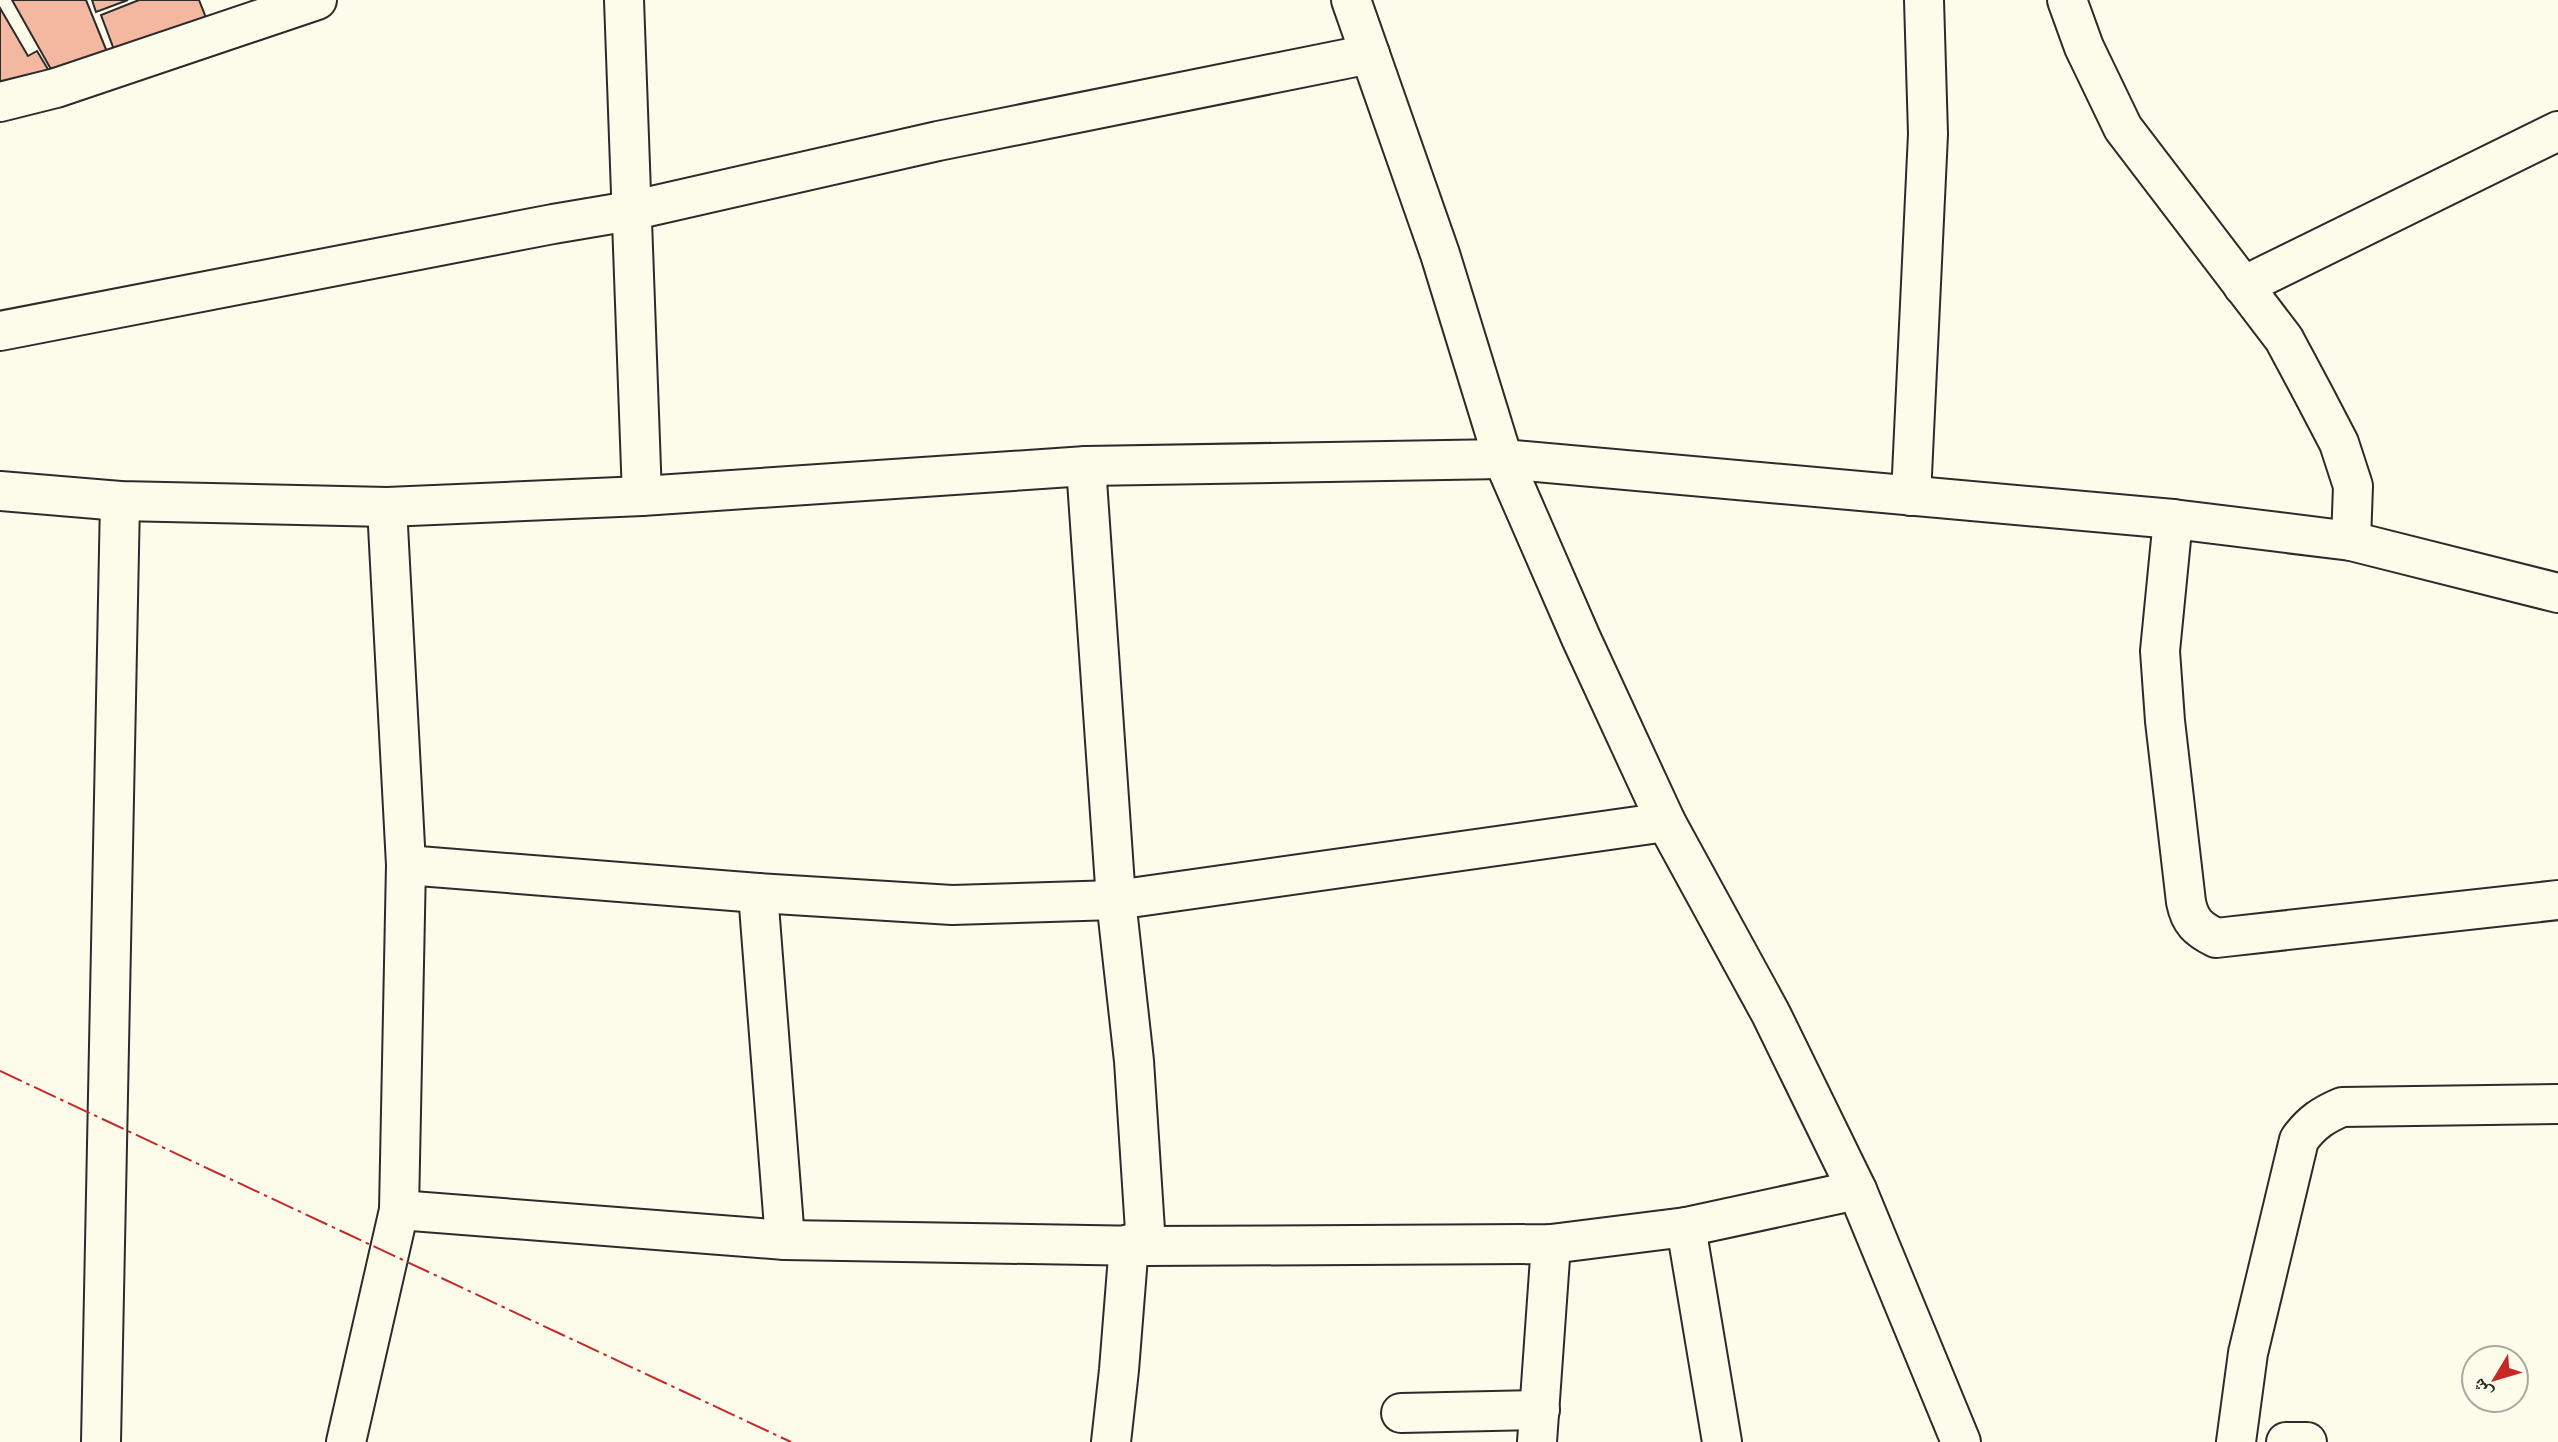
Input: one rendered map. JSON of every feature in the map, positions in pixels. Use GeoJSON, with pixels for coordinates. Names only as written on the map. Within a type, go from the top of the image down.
{"type":"FeatureCollection","features":[{"type":"Feature","properties":{"kind":"street"},"geometry":{"type":"LineString","coordinates":[[0,102],[56,88],[317,0]]}},
{"type":"Feature","properties":{"kind":"street"},"geometry":{"type":"LineString","coordinates":[[624,0],[642,496]]}},
{"type":"Feature","properties":{"kind":"street"},"geometry":{"type":"LineString","coordinates":[[1351,0],[1440,254],[1503,459],[1581,638],[1666,822],[1771,1014],[1857,1190],[1961,1442]]}},
{"type":"Feature","properties":{"kind":"street"},"geometry":{"type":"LineString","coordinates":[[1911,496],[1928,134],[1924,0]]}},
{"type":"Feature","properties":{"kind":"street"},"geometry":{"type":"LineString","coordinates":[[2067,0],[2084,47],[2123,128],[2284,339],[2339,443],[2353,486],[2351,541]]}},
{"type":"Feature","properties":{"kind":"street"},"geometry":{"type":"LineString","coordinates":[[0,331],[630,211],[938,141],[1370,54]]}},
{"type":"Feature","properties":{"kind":"street"},"geometry":{"type":"LineString","coordinates":[[2243,286],[2558,131]]}},
{"type":"Feature","properties":{"kind":"street"},"geometry":{"type":"LineString","coordinates":[[0,491],[120,501],[387,507],[642,496],[1086,467],[1503,459],[2173,519],[2351,541],[2558,593]]}},
{"type":"Feature","properties":{"kind":"street"},"geometry":{"type":"LineString","coordinates":[[1086,467],[1116,900],[1134,1061],[1137,1245],[1111,1442]]}},
{"type":"Feature","properties":{"kind":"street"},"geometry":{"type":"LineString","coordinates":[[101,1442],[120,501]]}},
{"type":"Feature","properties":{"kind":"street"},"geometry":{"type":"LineString","coordinates":[[346,1442],[399,1210],[406,865],[387,507]]}},
{"type":"Feature","properties":{"kind":"street"},"geometry":{"type":"LineString","coordinates":[[2173,519],[2160,651],[2165,721],[2186,902],[2189,917],[2199,929],[2216,938],[2558,900]]}},
{"type":"Feature","properties":{"kind":"street"},"geometry":{"type":"LineString","coordinates":[[406,865],[758,893],[952,905],[1116,900],[1666,822]]}},
{"type":"Feature","properties":{"kind":"street"},"geometry":{"type":"LineString","coordinates":[[758,893],[785,1240]]}},
{"type":"Feature","properties":{"kind":"street"},"geometry":{"type":"LineString","coordinates":[[2236,1442],[2248,1353],[2299,1140],[2308,1127],[2322,1115],[2342,1107],[2558,1104]]}},
{"type":"Feature","properties":{"kind":"street"},"geometry":{"type":"LineString","coordinates":[[399,1210],[785,1240],[1137,1245],[1551,1244],[1686,1227],[1857,1190]]}},
{"type":"Feature","properties":{"kind":"street"},"geometry":{"type":"LineString","coordinates":[[1686,1227],[1722,1442]]}},
{"type":"Feature","properties":{"kind":"street"},"geometry":{"type":"LineString","coordinates":[[1401,1413],[1538,1426],[1551,1244]]}},
{"type":"Feature","properties":{"kind":"street"},"geometry":{"type":"LineString","coordinates":[[2286,1442],[2308,1442]]}},
{"type":"Feature","properties":{"kind":"building"},"geometry":{"type":"Polygon","coordinates":[[[12,0],[86,0],[116,74],[66,96],[12,0]]]}},
{"type":"Feature","properties":{"kind":"building"},"geometry":{"type":"Polygon","coordinates":[[[92,0],[128,0],[96,12],[92,0]]]}},
{"type":"Feature","properties":{"kind":"building"},"geometry":{"type":"Polygon","coordinates":[[[139,0],[199,0],[217,46],[125,79],[101,15],[139,0]]]}},
{"type":"Feature","properties":{"kind":"building"},"geometry":{"type":"Polygon","coordinates":[[[0,8],[28,56],[37,51],[64,96],[23,114],[0,81],[0,8]]]}},
{"type":"Feature","properties":{"kind":"power"},"geometry":{"type":"LineString","coordinates":[[0,1071],[791,1442]]}}]}
